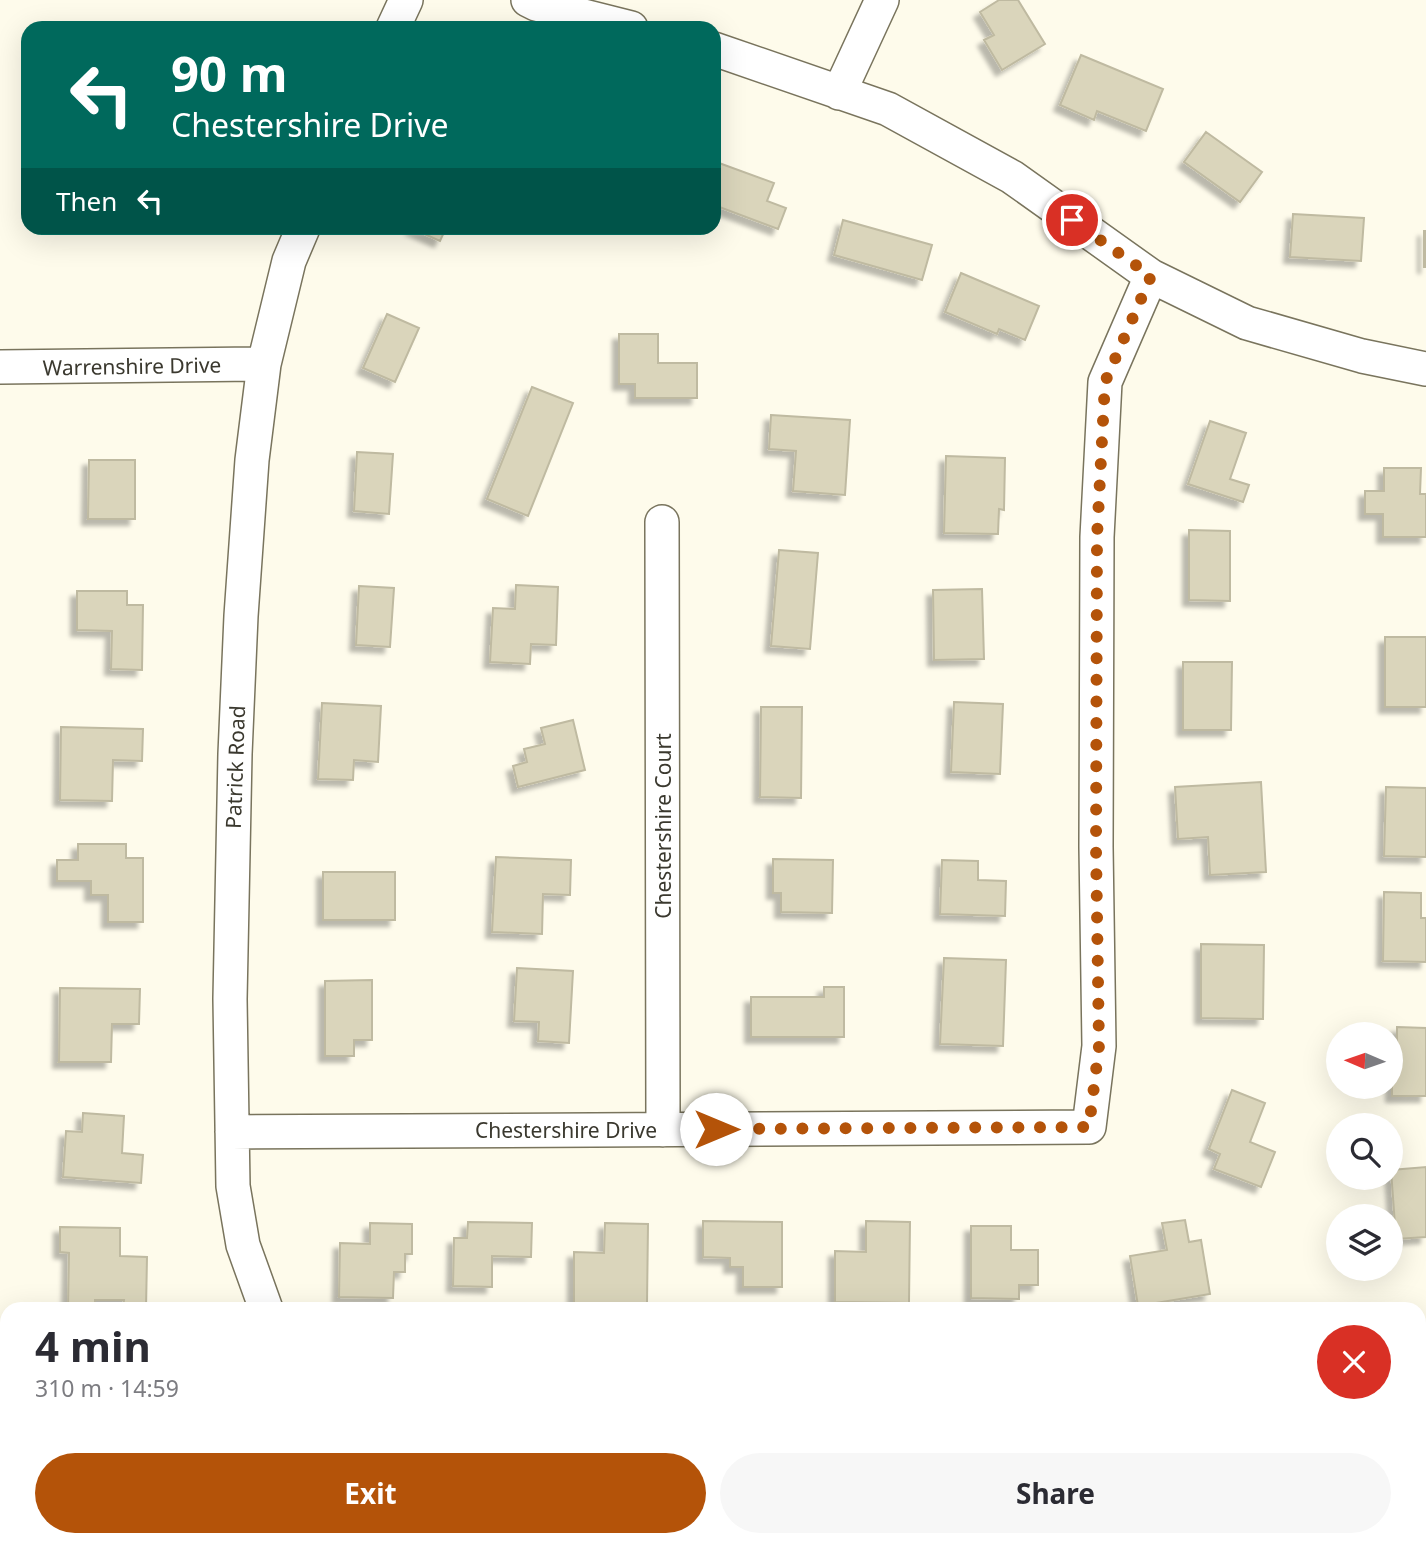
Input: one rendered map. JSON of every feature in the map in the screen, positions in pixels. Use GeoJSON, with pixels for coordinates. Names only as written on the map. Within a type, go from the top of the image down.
{"type":"FeatureCollection","features":[{"type":"Feature","properties":{"kind":"street"},"geometry":{"type":"LineString","coordinates":[[396,21],[406,0]]}},
{"type":"Feature","properties":{"kind":"street"},"geometry":{"type":"LineString","coordinates":[[528,0],[603,21]]}},
{"type":"Feature","properties":{"kind":"street"},"geometry":{"type":"LineString","coordinates":[[839,93],[882,0]]}},
{"type":"Feature","properties":{"kind":"street"},"geometry":{"type":"LineString","coordinates":[[721,52],[888,109],[1012,177],[1151,276],[1247,323],[1362,356],[1426,369]]}},
{"type":"Feature","properties":{"kind":"street","name":"Patrick Road"},"geometry":{"type":"LineString","coordinates":[[263,1302],[243,1245],[233,1186],[230,999],[235,740],[251,473],[264,365],[289,261],[300,235]]}},
{"type":"Feature","properties":{"kind":"street","name":"Chestershire Drive"},"geometry":{"type":"LineString","coordinates":[[232,1132],[1089,1127],[1099,1046],[1096,847],[1097,537],[1105,382],[1151,276]]}},
{"type":"Feature","properties":{"kind":"street","name":"Warrenshire Drive"},"geometry":{"type":"LineString","coordinates":[[0,368],[264,365]]}},
{"type":"Feature","properties":{"kind":"street","name":"Chestershire Court"},"geometry":{"type":"LineString","coordinates":[[662,522],[663,1130]]}},
{"type":"Feature","properties":{"kind":"building"},"geometry":{"type":"Polygon","coordinates":[[[999,0],[1018,0],[1045,44],[1002,70],[984,40],[994,35],[980,12],[999,0]]]}},
{"type":"Feature","properties":{"kind":"building"},"geometry":{"type":"Polygon","coordinates":[[[1081,55],[1163,89],[1146,131],[1097,111],[1094,120],[1060,105],[1081,55]]]}},
{"type":"Feature","properties":{"kind":"building"},"geometry":{"type":"Polygon","coordinates":[[[1206,132],[1262,172],[1240,202],[1184,162],[1206,132]]]}},
{"type":"Feature","properties":{"kind":"building"},"geometry":{"type":"Polygon","coordinates":[[[721,164],[774,183],[767,201],[786,208],[778,229],[721,208],[721,164]]]}},
{"type":"Feature","properties":{"kind":"building"},"geometry":{"type":"Polygon","coordinates":[[[1293,214],[1364,218],[1361,261],[1290,257],[1293,214]]]}},
{"type":"Feature","properties":{"kind":"building"},"geometry":{"type":"Polygon","coordinates":[[[843,220],[932,245],[922,280],[834,255],[843,220]]]}},
{"type":"Feature","properties":{"kind":"building"},"geometry":{"type":"Polygon","coordinates":[[[1426,231],[1426,267],[1424,267],[1426,231]]]}},
{"type":"Feature","properties":{"kind":"building"},"geometry":{"type":"Polygon","coordinates":[[[427,235],[443,235],[440,241],[427,235]]]}},
{"type":"Feature","properties":{"kind":"building"},"geometry":{"type":"Polygon","coordinates":[[[961,273],[1039,306],[1025,340],[999,329],[997,334],[945,312],[961,273]]]}},
{"type":"Feature","properties":{"kind":"building"},"geometry":{"type":"Polygon","coordinates":[[[387,314],[419,328],[395,382],[363,368],[387,314]]]}},
{"type":"Feature","properties":{"kind":"building"},"geometry":{"type":"Polygon","coordinates":[[[619,334],[658,334],[658,363],[697,363],[697,398],[635,398],[635,384],[619,384],[619,334]]]}},
{"type":"Feature","properties":{"kind":"building"},"geometry":{"type":"Polygon","coordinates":[[[532,387],[573,403],[528,516],[487,499],[532,387]]]}},
{"type":"Feature","properties":{"kind":"building"},"geometry":{"type":"Polygon","coordinates":[[[771,415],[850,420],[845,495],[793,491],[796,451],[769,449],[771,415]]]}},
{"type":"Feature","properties":{"kind":"building"},"geometry":{"type":"Polygon","coordinates":[[[1210,421],[1246,433],[1230,479],[1249,485],[1243,502],[1188,484],[1210,421]]]}},
{"type":"Feature","properties":{"kind":"building"},"geometry":{"type":"Polygon","coordinates":[[[357,452],[393,454],[389,514],[354,511],[357,452]]]}},
{"type":"Feature","properties":{"kind":"building"},"geometry":{"type":"Polygon","coordinates":[[[946,456],[1005,458],[1004,510],[999,509],[998,534],[944,533],[946,456]]]}},
{"type":"Feature","properties":{"kind":"building"},"geometry":{"type":"Polygon","coordinates":[[[89,460],[135,460],[135,519],[88,519],[89,460]]]}},
{"type":"Feature","properties":{"kind":"building"},"geometry":{"type":"Polygon","coordinates":[[[1384,468],[1421,468],[1420,494],[1426,494],[1426,537],[1383,537],[1383,514],[1365,514],[1365,491],[1384,491],[1384,468]]]}},
{"type":"Feature","properties":{"kind":"building"},"geometry":{"type":"Polygon","coordinates":[[[1189,530],[1230,531],[1230,601],[1189,600],[1189,530]]]}},
{"type":"Feature","properties":{"kind":"building"},"geometry":{"type":"Polygon","coordinates":[[[779,550],[818,553],[810,649],[771,646],[779,550]]]}},
{"type":"Feature","properties":{"kind":"building"},"geometry":{"type":"Polygon","coordinates":[[[516,585],[558,587],[556,645],[531,644],[530,664],[490,662],[493,608],[515,609],[516,585]]]}},
{"type":"Feature","properties":{"kind":"building"},"geometry":{"type":"Polygon","coordinates":[[[359,586],[394,588],[390,647],[356,645],[359,586]]]}},
{"type":"Feature","properties":{"kind":"building"},"geometry":{"type":"Polygon","coordinates":[[[982,589],[984,659],[934,660],[933,590],[982,589]]]}},
{"type":"Feature","properties":{"kind":"building"},"geometry":{"type":"Polygon","coordinates":[[[77,591],[127,591],[127,605],[143,605],[142,670],[111,669],[112,631],[77,630],[77,591]]]}},
{"type":"Feature","properties":{"kind":"building"},"geometry":{"type":"Polygon","coordinates":[[[1385,637],[1426,637],[1426,707],[1385,707],[1385,637]]]}},
{"type":"Feature","properties":{"kind":"building"},"geometry":{"type":"Polygon","coordinates":[[[1183,662],[1232,662],[1231,730],[1183,730],[1183,662]]]}},
{"type":"Feature","properties":{"kind":"building"},"geometry":{"type":"Polygon","coordinates":[[[954,702],[1003,704],[1000,774],[951,772],[954,702]]]}},
{"type":"Feature","properties":{"kind":"building"},"geometry":{"type":"Polygon","coordinates":[[[322,703],[381,706],[378,762],[354,760],[353,780],[318,779],[322,703]]]}},
{"type":"Feature","properties":{"kind":"building"},"geometry":{"type":"Polygon","coordinates":[[[761,707],[802,707],[801,798],[760,797],[761,707]]]}},
{"type":"Feature","properties":{"kind":"building"},"geometry":{"type":"Polygon","coordinates":[[[573,720],[585,770],[518,787],[513,766],[527,762],[524,749],[545,744],[541,728],[573,720]]]}},
{"type":"Feature","properties":{"kind":"building"},"geometry":{"type":"Polygon","coordinates":[[[61,727],[143,729],[142,761],[113,760],[112,801],[60,800],[61,727]]]}},
{"type":"Feature","properties":{"kind":"building"},"geometry":{"type":"Polygon","coordinates":[[[1261,782],[1266,872],[1210,875],[1208,837],[1178,839],[1175,787],[1261,782]]]}},
{"type":"Feature","properties":{"kind":"building"},"geometry":{"type":"Polygon","coordinates":[[[1386,787],[1426,788],[1426,857],[1384,856],[1386,787]]]}},
{"type":"Feature","properties":{"kind":"building"},"geometry":{"type":"Polygon","coordinates":[[[78,844],[126,844],[126,858],[143,858],[143,922],[108,922],[108,895],[91,895],[91,881],[57,881],[57,860],[78,860],[78,844]]]}},
{"type":"Feature","properties":{"kind":"building"},"geometry":{"type":"Polygon","coordinates":[[[496,857],[571,860],[570,895],[543,894],[542,934],[492,932],[496,857]]]}},
{"type":"Feature","properties":{"kind":"building"},"geometry":{"type":"Polygon","coordinates":[[[773,859],[833,860],[832,913],[781,912],[781,893],[773,893],[773,859]]]}},
{"type":"Feature","properties":{"kind":"building"},"geometry":{"type":"Polygon","coordinates":[[[942,860],[978,861],[978,880],[1006,881],[1005,916],[940,914],[942,860]]]}},
{"type":"Feature","properties":{"kind":"building"},"geometry":{"type":"Polygon","coordinates":[[[323,872],[395,872],[395,920],[323,920],[323,872]]]}},
{"type":"Feature","properties":{"kind":"building"},"geometry":{"type":"Polygon","coordinates":[[[1384,892],[1421,893],[1421,918],[1426,918],[1426,962],[1383,961],[1384,892]]]}},
{"type":"Feature","properties":{"kind":"building"},"geometry":{"type":"Polygon","coordinates":[[[1201,944],[1264,945],[1263,1019],[1201,1018],[1201,944]]]}},
{"type":"Feature","properties":{"kind":"building"},"geometry":{"type":"Polygon","coordinates":[[[944,958],[1006,960],[1003,1046],[940,1044],[944,958]]]}},
{"type":"Feature","properties":{"kind":"building"},"geometry":{"type":"Polygon","coordinates":[[[517,968],[573,971],[569,1043],[538,1041],[539,1022],[514,1021],[517,968]]]}},
{"type":"Feature","properties":{"kind":"building"},"geometry":{"type":"Polygon","coordinates":[[[372,980],[372,1040],[354,1040],[354,1056],[325,1056],[325,981],[372,980]]]}},
{"type":"Feature","properties":{"kind":"building"},"geometry":{"type":"Polygon","coordinates":[[[824,987],[844,987],[844,1037],[751,1037],[751,997],[824,997],[824,987]]]}},
{"type":"Feature","properties":{"kind":"building"},"geometry":{"type":"Polygon","coordinates":[[[60,988],[140,989],[139,1024],[112,1024],[111,1062],[59,1062],[60,988]]]}},
{"type":"Feature","properties":{"kind":"building"},"geometry":{"type":"Polygon","coordinates":[[[1404,1027],[1426,1028],[1426,1096],[1404,1096],[1404,1027]]]}},
{"type":"Feature","properties":{"kind":"building"},"geometry":{"type":"Polygon","coordinates":[[[1232,1090],[1265,1103],[1250,1142],[1275,1152],[1261,1187],[1214,1169],[1220,1154],[1209,1149],[1232,1090]]]}},
{"type":"Feature","properties":{"kind":"building"},"geometry":{"type":"Polygon","coordinates":[[[83,1113],[124,1116],[122,1153],[143,1155],[141,1183],[63,1177],[66,1131],[82,1132],[83,1113]]]}},
{"type":"Feature","properties":{"kind":"building"},"geometry":{"type":"Polygon","coordinates":[[[1426,1167],[1426,1237],[1403,1239],[1403,1204],[1393,1204],[1392,1190],[1403,1190],[1403,1169],[1426,1167]]]}},
{"type":"Feature","properties":{"kind":"building"},"geometry":{"type":"Polygon","coordinates":[[[1185,1220],[1189,1242],[1201,1240],[1210,1294],[1162,1302],[1137,1302],[1130,1256],[1167,1250],[1162,1223],[1185,1220]]]}},
{"type":"Feature","properties":{"kind":"building"},"geometry":{"type":"Polygon","coordinates":[[[703,1221],[782,1222],[782,1287],[743,1287],[743,1267],[730,1267],[730,1258],[703,1257],[703,1221]]]}},
{"type":"Feature","properties":{"kind":"building"},"geometry":{"type":"Polygon","coordinates":[[[866,1221],[910,1222],[909,1302],[835,1302],[835,1251],[866,1252],[866,1221]]]}},
{"type":"Feature","properties":{"kind":"building"},"geometry":{"type":"Polygon","coordinates":[[[468,1222],[532,1223],[531,1257],[492,1256],[492,1287],[453,1286],[454,1238],[467,1238],[468,1222]]]}},
{"type":"Feature","properties":{"kind":"building"},"geometry":{"type":"Polygon","coordinates":[[[370,1223],[412,1224],[412,1254],[405,1254],[405,1272],[394,1272],[393,1298],[339,1297],[340,1243],[370,1244],[370,1223]]]}},
{"type":"Feature","properties":{"kind":"building"},"geometry":{"type":"Polygon","coordinates":[[[605,1223],[648,1224],[647,1302],[574,1302],[574,1252],[604,1253],[605,1223]]]}},
{"type":"Feature","properties":{"kind":"building"},"geometry":{"type":"Polygon","coordinates":[[[971,1226],[1011,1226],[1011,1250],[1038,1250],[1038,1285],[1019,1285],[1019,1299],[971,1298],[971,1226]]]}},
{"type":"Feature","properties":{"kind":"building"},"geometry":{"type":"Polygon","coordinates":[[[60,1227],[120,1228],[120,1256],[147,1257],[146,1302],[68,1302],[69,1253],[60,1252],[60,1227]]]}},
{"type":"Feature","properties":{"kind":"route"},"geometry":{"type":"LineString","coordinates":[[716,1129],[1089,1127],[1099,1046],[1096,847],[1097,537],[1105,382],[1151,276],[1072,220]]}}]}
